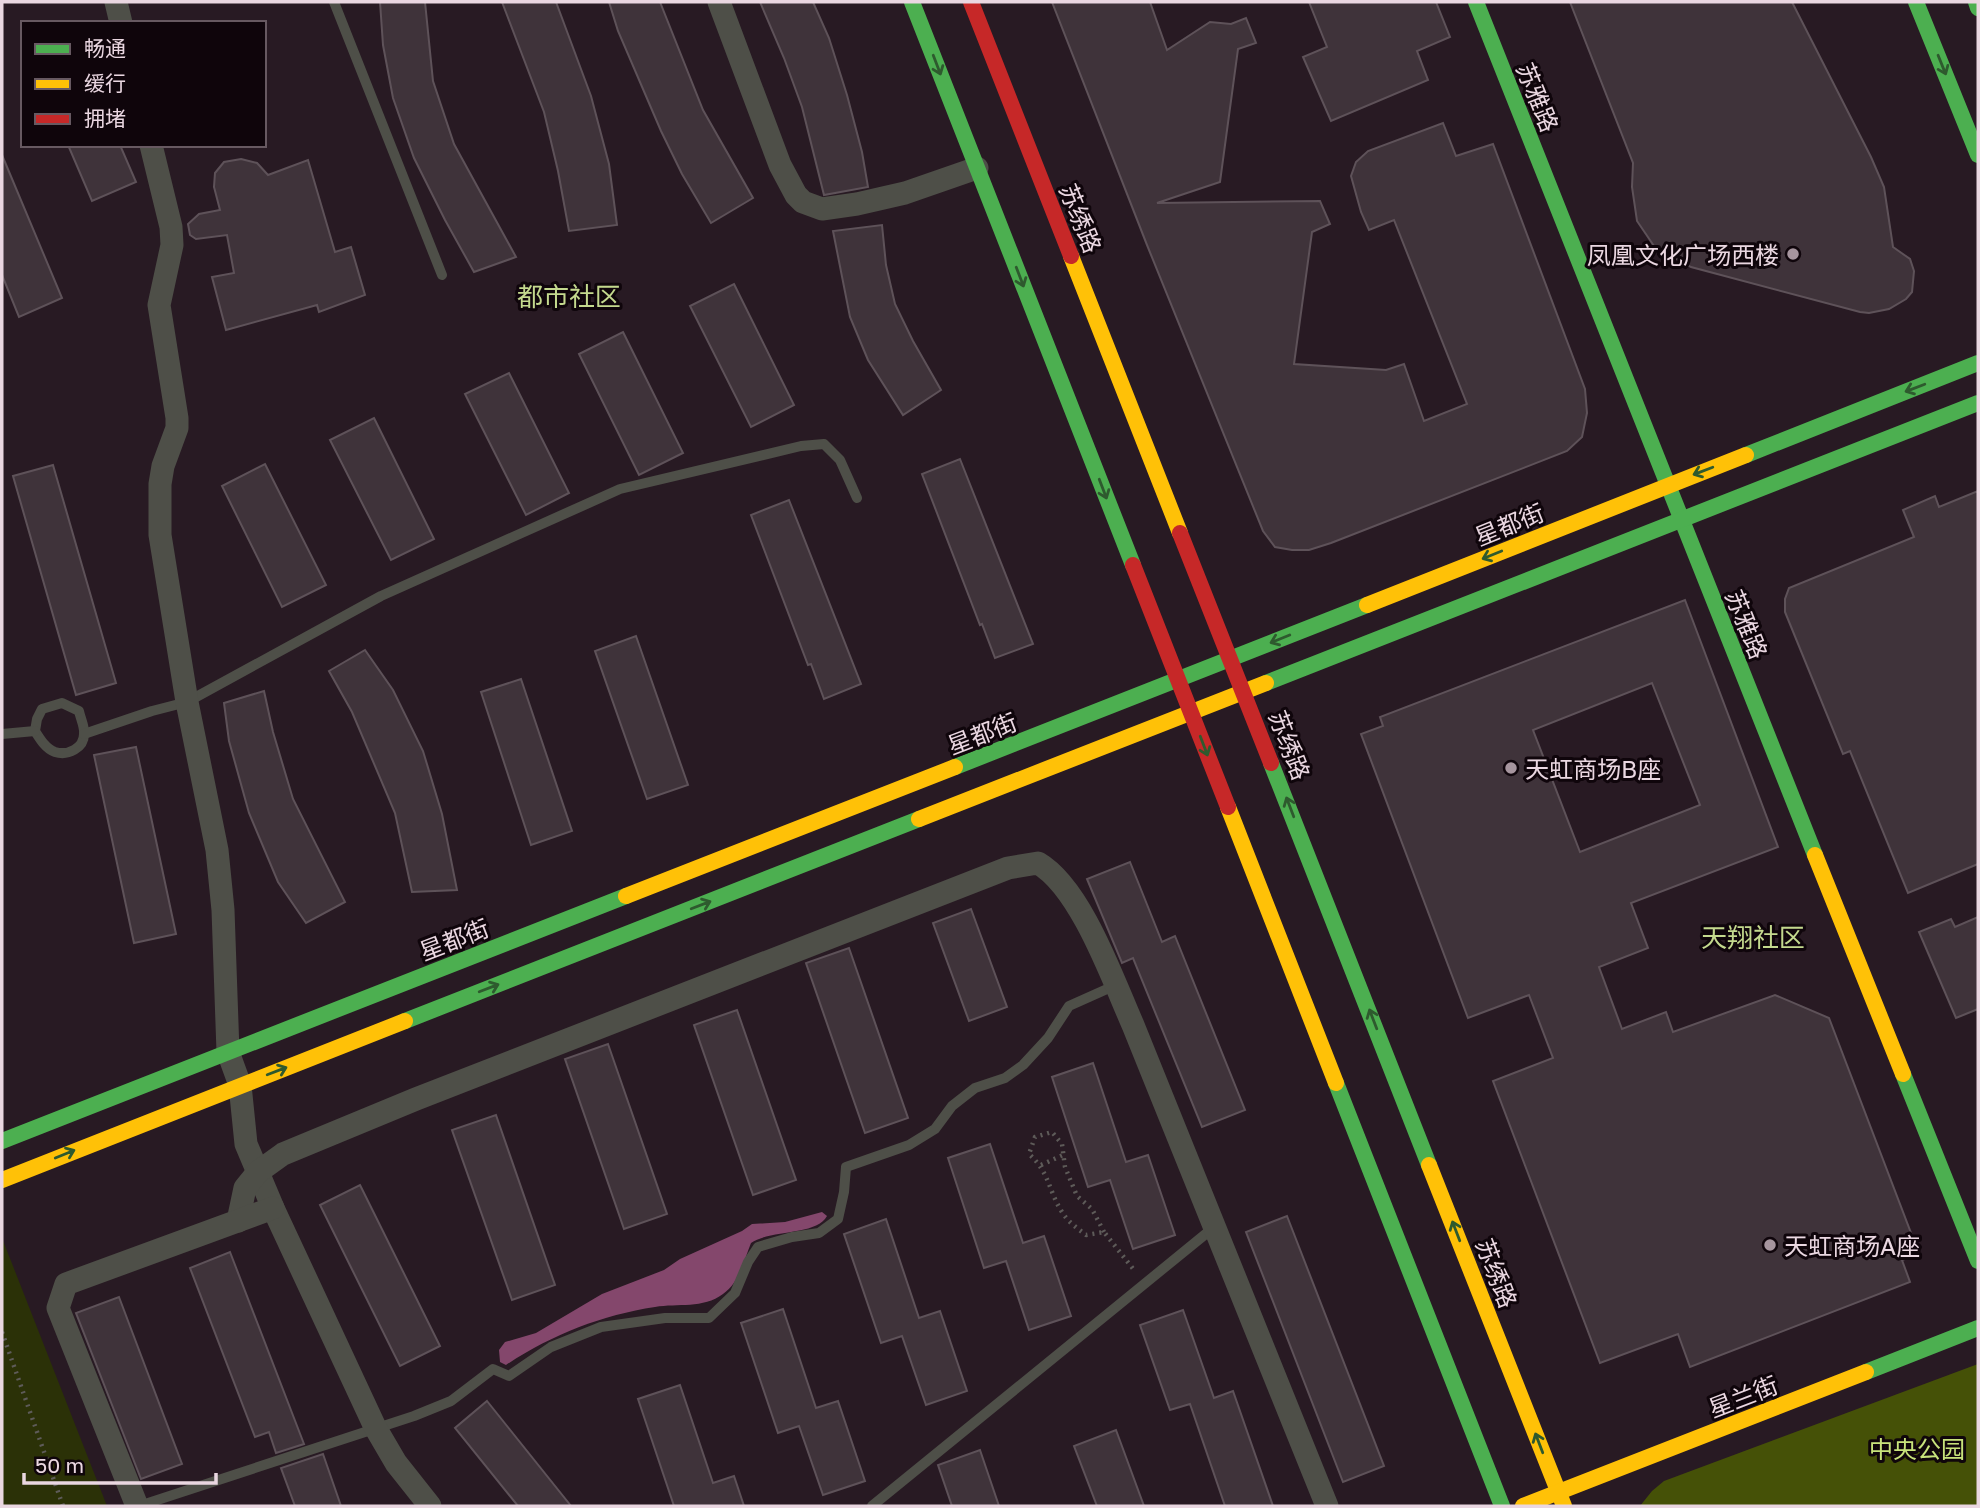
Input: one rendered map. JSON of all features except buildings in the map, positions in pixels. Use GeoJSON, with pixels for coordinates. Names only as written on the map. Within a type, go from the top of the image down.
{"type":"FeatureCollection","features":[{"type":"Feature","properties":{"kind":"main road"},"geometry":{"type":"LineString","coordinates":[[912,2],[1503,1506]]}},
{"type":"Feature","properties":{"kind":"main road","name":"苏绣路"},"geometry":{"type":"LineString","coordinates":[[971,2],[1561,1499]]}},
{"type":"Feature","properties":{"kind":"main road","name":"苏雅路"},"geometry":{"type":"LineString","coordinates":[[1476,2],[1978,1261]]}},
{"type":"Feature","properties":{"kind":"main road"},"geometry":{"type":"LineString","coordinates":[[1916,2],[1978,155]]}},
{"type":"Feature","properties":{"kind":"main road"},"geometry":{"type":"LineString","coordinates":[[1976,2],[1978,8]]}},
{"type":"Feature","properties":{"kind":"main road","name":"星都街"},"geometry":{"type":"LineString","coordinates":[[2,1141],[1232,659],[1978,363]]}},
{"type":"Feature","properties":{"kind":"main road"},"geometry":{"type":"LineString","coordinates":[[2,1180],[1978,403]]}},
{"type":"Feature","properties":{"kind":"main road","name":"星兰街"},"geometry":{"type":"LineString","coordinates":[[1523,1506],[1561,1499],[1978,1328]]}},
{"type":"Feature","properties":{"kind":"street"},"geometry":{"type":"LineString","coordinates":[[116,2],[121,21]]}},
{"type":"Feature","properties":{"kind":"street"},"geometry":{"type":"LineString","coordinates":[[719,2],[780,165],[796,195],[803,202],[822,209],[857,204],[905,193],[977,168]]}},
{"type":"Feature","properties":{"kind":"street"},"geometry":{"type":"LineString","coordinates":[[151,147],[173,245],[159,305],[177,418],[177,428],[163,466],[160,484],[160,536],[187,702],[218,862],[223,910],[228,1052],[240,1085],[246,1144],[375,1427],[396,1463],[430,1506]]}},
{"type":"Feature","properties":{"kind":"street"},"geometry":{"type":"LineString","coordinates":[[238,1221],[245,1188],[258,1172],[283,1154],[416,1099],[1021,864],[1038,863],[1068,894],[1083,915],[1116,985],[1327,1506]]}},
{"type":"Feature","properties":{"kind":"street"},"geometry":{"type":"LineString","coordinates":[[138,1506],[58,1308],[66,1284],[273,1208]]}},
{"type":"Feature","properties":{"kind":"lane"},"geometry":{"type":"LineString","coordinates":[[334,2],[442,275]]}},
{"type":"Feature","properties":{"kind":"lane"},"geometry":{"type":"LineString","coordinates":[[85,734],[187,702],[381,596],[620,489],[801,446],[824,444],[841,460],[856,498]]}},
{"type":"Feature","properties":{"kind":"lane"},"geometry":{"type":"LineString","coordinates":[[62,703],[79,711],[85,734],[79,747],[67,753],[53,752],[35,732],[42,709],[62,703]]}},
{"type":"Feature","properties":{"kind":"lane"},"geometry":{"type":"LineString","coordinates":[[2,734],[35,732]]}},
{"type":"Feature","properties":{"kind":"lane"},"geometry":{"type":"LineString","coordinates":[[138,1506],[414,1416],[451,1401],[493,1368],[509,1376],[551,1347],[601,1327],[665,1318],[709,1318],[736,1293],[748,1262],[758,1247],[792,1237],[819,1233],[838,1219],[845,1192],[846,1167],[909,1145],[935,1129],[952,1106],[975,1087],[1004,1078],[1023,1065],[1048,1038],[1069,1006],[1116,985]]}},
{"type":"Feature","properties":{"kind":"lane"},"geometry":{"type":"LineString","coordinates":[[872,1506],[1213,1228]]}},
{"type":"Feature","properties":{"kind":"path"},"geometry":{"type":"LineString","coordinates":[[1104,1232],[1086,1235],[1072,1225],[1061,1211],[1041,1165],[1029,1154],[1035,1137],[1052,1132],[1062,1144],[1065,1167],[1077,1196],[1092,1209],[1104,1232],[1145,1284]]}},
{"type":"Feature","properties":{"kind":"path"},"geometry":{"type":"LineString","coordinates":[[1041,1165],[1063,1155]]}},
{"type":"Feature","properties":{"kind":"path"},"geometry":{"type":"LineString","coordinates":[[2,1332],[63,1506]]}},
{"type":"Feature","properties":{"kind":"green space"},"geometry":{"type":"Polygon","coordinates":[[[2,1238],[107,1506],[2,1506],[2,1238]]]}},
{"type":"Feature","properties":{"kind":"green space","name":"中央公园"},"geometry":{"type":"Polygon","coordinates":[[[1978,1364],[1978,1506],[1640,1506],[1664,1481],[1978,1364]]]}},
{"type":"Feature","properties":{"kind":"shaded area"},"geometry":{"type":"Polygon","coordinates":[[[822,1212],[827,1216],[813,1227],[751,1243],[734,1283],[715,1299],[699,1304],[655,1307],[616,1315],[541,1344],[506,1365],[500,1362],[499,1350],[505,1342],[536,1333],[602,1294],[664,1270],[680,1259],[752,1224],[785,1222],[822,1212]]]}},
{"type":"Feature","properties":{"kind":"traffic: fast"},"geometry":{"type":"LineString","coordinates":[[912,2],[1133,565]]}},
{"type":"Feature","properties":{"kind":"traffic: fast"},"geometry":{"type":"LineString","coordinates":[[1476,2],[1815,855]]}},
{"type":"Feature","properties":{"kind":"traffic: fast"},"geometry":{"type":"LineString","coordinates":[[1916,2],[1978,155]]}},
{"type":"Feature","properties":{"kind":"traffic: fast"},"geometry":{"type":"LineString","coordinates":[[1976,2],[1978,8]]}},
{"type":"Feature","properties":{"kind":"traffic: fast"},"geometry":{"type":"LineString","coordinates":[[1746,455],[1978,363]]}},
{"type":"Feature","properties":{"kind":"traffic: fast"},"geometry":{"type":"LineString","coordinates":[[1266,683],[1978,403]]}},
{"type":"Feature","properties":{"kind":"traffic: fast"},"geometry":{"type":"LineString","coordinates":[[955,767],[1367,605]]}},
{"type":"Feature","properties":{"kind":"traffic: fast"},"geometry":{"type":"LineString","coordinates":[[1271,763],[1429,1165]]}},
{"type":"Feature","properties":{"kind":"traffic: fast"},"geometry":{"type":"LineString","coordinates":[[405,1021],[919,819]]}},
{"type":"Feature","properties":{"kind":"traffic: fast"},"geometry":{"type":"LineString","coordinates":[[2,1141],[626,896]]}},
{"type":"Feature","properties":{"kind":"traffic: fast"},"geometry":{"type":"LineString","coordinates":[[1903,1074],[1978,1261]]}},
{"type":"Feature","properties":{"kind":"traffic: fast"},"geometry":{"type":"LineString","coordinates":[[1336,1083],[1502,1506]]}},
{"type":"Feature","properties":{"kind":"traffic: fast"},"geometry":{"type":"LineString","coordinates":[[1866,1372],[1978,1328]]}},
{"type":"Feature","properties":{"kind":"traffic: slow"},"geometry":{"type":"LineString","coordinates":[[1071,256],[1180,533]]}},
{"type":"Feature","properties":{"kind":"traffic: slow"},"geometry":{"type":"LineString","coordinates":[[1367,605],[1746,455]]}},
{"type":"Feature","properties":{"kind":"traffic: slow"},"geometry":{"type":"LineString","coordinates":[[919,819],[1266,683]]}},
{"type":"Feature","properties":{"kind":"traffic: slow"},"geometry":{"type":"LineString","coordinates":[[626,896],[955,767]]}},
{"type":"Feature","properties":{"kind":"traffic: slow"},"geometry":{"type":"LineString","coordinates":[[1228,807],[1336,1083]]}},
{"type":"Feature","properties":{"kind":"traffic: slow"},"geometry":{"type":"LineString","coordinates":[[1815,855],[1903,1074]]}},
{"type":"Feature","properties":{"kind":"traffic: slow"},"geometry":{"type":"LineString","coordinates":[[2,1180],[405,1021]]}},
{"type":"Feature","properties":{"kind":"traffic: slow"},"geometry":{"type":"LineString","coordinates":[[1429,1165],[1564,1506]]}},
{"type":"Feature","properties":{"kind":"traffic: slow"},"geometry":{"type":"LineString","coordinates":[[1523,1506],[1866,1372]]}},
{"type":"Feature","properties":{"kind":"traffic: jam"},"geometry":{"type":"LineString","coordinates":[[971,2],[1071,256]]}},
{"type":"Feature","properties":{"kind":"traffic: jam"},"geometry":{"type":"LineString","coordinates":[[1180,533],[1271,763]]}},
{"type":"Feature","properties":{"kind":"traffic: jam"},"geometry":{"type":"LineString","coordinates":[[1133,565],[1228,807]]}},
{"type":"Feature","properties":{"kind":"place","name":"凤凰文化广场西楼"},"geometry":{"type":"Point","coordinates":[1793,254]}},
{"type":"Feature","properties":{"kind":"place","name":"天虹商场B座"},"geometry":{"type":"Point","coordinates":[1511,768]}},
{"type":"Feature","properties":{"kind":"place","name":"天虹商场A座"},"geometry":{"type":"Point","coordinates":[1770,1245]}},
{"type":"Feature","properties":{"kind":"district","name":"都市社区"},"geometry":{"type":"Point","coordinates":[569,296]}},
{"type":"Feature","properties":{"kind":"district","name":"天翔社区"},"geometry":{"type":"Point","coordinates":[1753,937]}}]}
